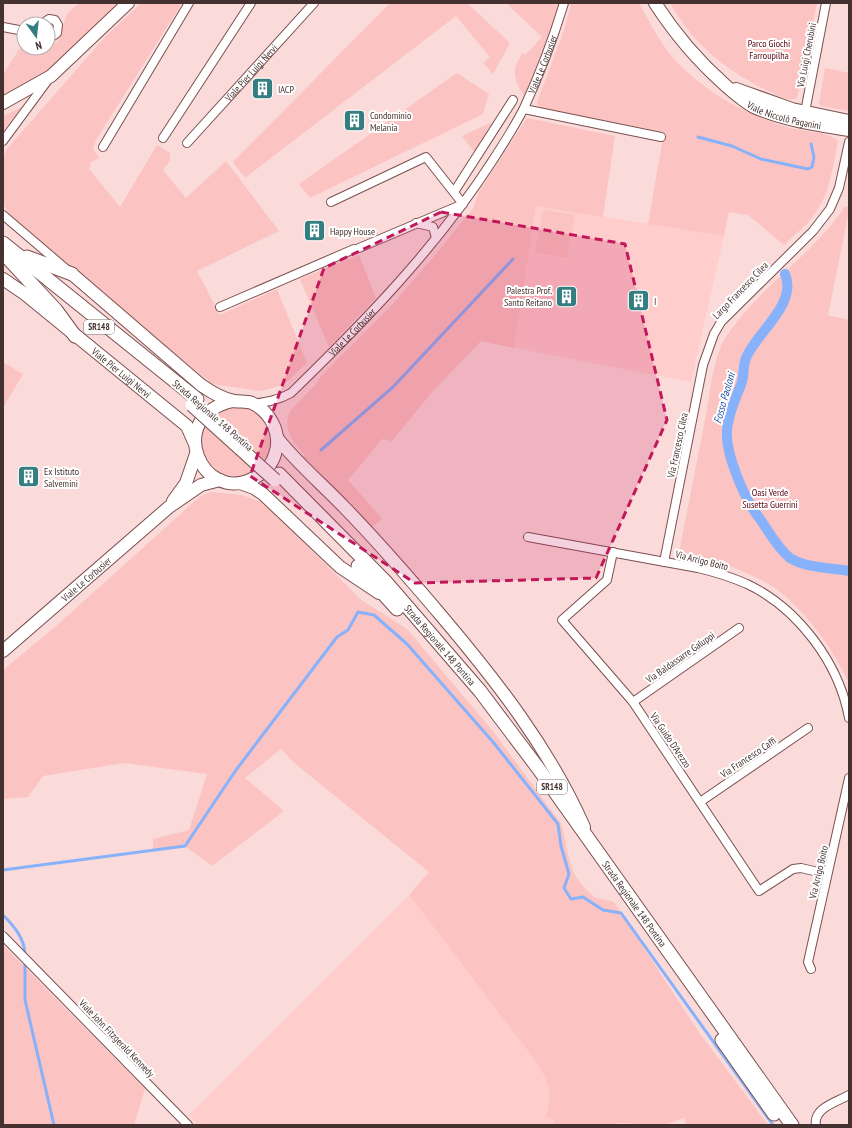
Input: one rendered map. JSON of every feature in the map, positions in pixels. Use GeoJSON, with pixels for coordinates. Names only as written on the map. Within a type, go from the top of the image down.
{"type":"FeatureCollection","features":[{"type":"Feature","properties":{"kind":"main road"},"geometry":{"type":"LineString","coordinates":[[7,251],[72,274]]}},
{"type":"Feature","properties":{"kind":"main road"},"geometry":{"type":"LineString","coordinates":[[7,251],[56,310],[75,336]]}},
{"type":"Feature","properties":{"kind":"main road","name":"Strada Regionale 148 Pontina"},"geometry":{"type":"LineString","coordinates":[[7,251],[195,402],[277,477],[385,581],[480,691],[538,768],[792,1125]]}},
{"type":"Feature","properties":{"kind":"main road","name":"Strada Regionale 148 Pontina"},"geometry":{"type":"LineString","coordinates":[[277,477],[396,607],[473,697],[531,770],[782,1125]]}},
{"type":"Feature","properties":{"kind":"street"},"geometry":{"type":"LineString","coordinates":[[3,141],[51,76],[128,3]]}},
{"type":"Feature","properties":{"kind":"street"},"geometry":{"type":"LineString","coordinates":[[104,147],[189,3]]}},
{"type":"Feature","properties":{"kind":"street"},"geometry":{"type":"LineString","coordinates":[[163,138],[251,3]]}},
{"type":"Feature","properties":{"kind":"street","name":"Viale Pier Luigi Nervi"},"geometry":{"type":"LineString","coordinates":[[187,143],[314,3]]}},
{"type":"Feature","properties":{"kind":"street","name":"Viale Le Corbusier"},"geometry":{"type":"LineString","coordinates":[[252,404],[281,399],[291,393],[385,298],[463,204],[491,163],[524,109],[548,50],[564,3]]}},
{"type":"Feature","properties":{"kind":"street","name":"Viale Niccolò Paganini"},"geometry":{"type":"LineString","coordinates":[[655,3],[687,49],[725,85],[752,106],[794,120],[849,130]]}},
{"type":"Feature","properties":{"kind":"street","name":"Via Luigi Cherubini"},"geometry":{"type":"LineString","coordinates":[[805,112],[826,3]]}},
{"type":"Feature","properties":{"kind":"street"},"geometry":{"type":"LineString","coordinates":[[56,22],[58,25],[56,34]]}},
{"type":"Feature","properties":{"kind":"street"},"geometry":{"type":"LineString","coordinates":[[3,27],[16,29]]}},
{"type":"Feature","properties":{"kind":"street"},"geometry":{"type":"LineString","coordinates":[[3,103],[51,76]]}},
{"type":"Feature","properties":{"kind":"street","name":"Viale Niccolò Paganini"},"geometry":{"type":"LineString","coordinates":[[725,85],[770,102],[805,112],[849,120]]}},
{"type":"Feature","properties":{"kind":"street"},"geometry":{"type":"LineString","coordinates":[[454,192],[513,100]]}},
{"type":"Feature","properties":{"kind":"street"},"geometry":{"type":"LineString","coordinates":[[524,109],[661,137]]}},
{"type":"Feature","properties":{"kind":"street","name":"Largo Francesco Cilea"},"geometry":{"type":"LineString","coordinates":[[714,334],[731,311],[822,221],[830,209],[839,188],[849,142]]}},
{"type":"Feature","properties":{"kind":"street"},"geometry":{"type":"LineString","coordinates":[[220,306],[463,204],[426,157],[331,202]]}},
{"type":"Feature","properties":{"kind":"street"},"geometry":{"type":"LineString","coordinates":[[3,216],[201,385],[224,398],[252,404],[264,411],[271,419],[278,439],[293,458],[346,508],[410,578],[472,653],[538,741],[573,802],[591,843]]}},
{"type":"Feature","properties":{"kind":"street"},"geometry":{"type":"LineString","coordinates":[[416,223],[433,227],[436,238]]}},
{"type":"Feature","properties":{"kind":"street","name":"Viale Pier Luigi Nervi"},"geometry":{"type":"LineString","coordinates":[[3,279],[25,294],[187,426],[195,449]]}},
{"type":"Feature","properties":{"kind":"street","name":"Via Francesco Cilea"},"geometry":{"type":"LineString","coordinates":[[664,562],[703,365],[714,334]]}},
{"type":"Feature","properties":{"kind":"street"},"geometry":{"type":"LineString","coordinates":[[233,401],[221,403],[210,410],[201,419],[196,431],[195,449],[202,465],[210,474],[220,480],[240,483],[254,488],[263,494],[340,567],[396,607]]}},
{"type":"Feature","properties":{"kind":"street"},"geometry":{"type":"LineString","coordinates":[[240,483],[250,481],[268,468],[273,459],[278,439]]}},
{"type":"Feature","properties":{"kind":"street","name":"Viale Le Corbusier"},"geometry":{"type":"LineString","coordinates":[[169,507],[186,483],[195,449]]}},
{"type":"Feature","properties":{"kind":"street","name":"Viale Le Corbusier"},"geometry":{"type":"LineString","coordinates":[[3,651],[169,507],[201,485],[220,480]]}},
{"type":"Feature","properties":{"kind":"street","name":"Via Arrigo Boito"},"geometry":{"type":"LineString","coordinates":[[528,537],[723,574],[742,582],[772,600],[791,615],[808,633],[824,655],[835,675],[849,718]]}},
{"type":"Feature","properties":{"kind":"street","name":"Via Guido D'Arezzo"},"geometry":{"type":"LineString","coordinates":[[613,552],[607,580],[562,620],[633,702],[759,890],[793,869],[802,868],[828,874]]}},
{"type":"Feature","properties":{"kind":"street","name":"Via Baldassarre Galuppi"},"geometry":{"type":"LineString","coordinates":[[633,702],[739,628]]}},
{"type":"Feature","properties":{"kind":"street","name":"Via Francesco Caffi"},"geometry":{"type":"LineString","coordinates":[[700,802],[808,728]]}},
{"type":"Feature","properties":{"kind":"street","name":"Via Arrigo Boito"},"geometry":{"type":"LineString","coordinates":[[812,969],[808,962],[849,778]]}},
{"type":"Feature","properties":{"kind":"street","name":"Viale John Fitzgerald Kennedy"},"geometry":{"type":"LineString","coordinates":[[3,936],[187,1125]]}},
{"type":"Feature","properties":{"kind":"street"},"geometry":{"type":"LineString","coordinates":[[816,1125],[816,1117],[820,1112],[849,1095]]}},
{"type":"Feature","properties":{"kind":"highlighted area"},"geometry":{"type":"Polygon","coordinates":[[[441,212],[625,244],[667,420],[596,578],[415,583],[250,476],[324,268],[441,212]]]}},
{"type":"Feature","properties":{"kind":"shaded area"},"geometry":{"type":"Polygon","coordinates":[[[536,206],[724,236],[691,382],[514,348],[536,206]]]}},
{"type":"Feature","properties":{"kind":"shaded area"},"geometry":{"type":"Polygon","coordinates":[[[409,895],[531,1055],[546,1079],[550,1090],[550,1102],[546,1117],[554,1120],[552,1125],[198,1125],[189,1115],[409,895]]]}},
{"type":"Feature","properties":{"kind":"green space"},"geometry":{"type":"Polygon","coordinates":[[[79,3],[119,3],[61,60],[35,79],[3,95],[3,74],[16,54],[16,56],[56,56],[56,43],[67,14],[79,3]]]}},
{"type":"Feature","properties":{"kind":"green space"},"geometry":{"type":"Polygon","coordinates":[[[141,3],[182,3],[96,140],[93,150],[100,158],[91,162],[89,169],[120,207],[157,145],[170,153],[170,161],[163,170],[186,198],[226,161],[279,231],[197,271],[220,315],[277,289],[307,363],[283,385],[259,391],[212,384],[14,222],[3,204],[3,157],[7,149],[105,37],[141,3]]]}},
{"type":"Feature","properties":{"kind":"green space"},"geometry":{"type":"Polygon","coordinates":[[[390,3],[467,3],[510,43],[493,74],[483,63],[490,57],[456,16],[245,178],[233,162],[390,3]]]}},
{"type":"Feature","properties":{"kind":"green space"},"geometry":{"type":"Polygon","coordinates":[[[506,3],[559,3],[547,43],[524,96],[516,79],[516,64],[523,53],[525,55],[542,37],[506,3]]]}},
{"type":"Feature","properties":{"kind":"green space"},"geometry":{"type":"Polygon","coordinates":[[[571,3],[639,3],[656,34],[671,55],[688,73],[713,92],[740,108],[768,121],[790,128],[824,134],[836,139],[838,142],[833,169],[825,196],[813,217],[801,230],[784,245],[748,215],[729,212],[724,236],[648,224],[664,132],[539,108],[537,102],[564,30],[571,3]]]}},
{"type":"Feature","properties":{"kind":"green space","name":"Parco Giochi Farroupilha"},"geometry":{"type":"Polygon","coordinates":[[[670,3],[817,3],[797,98],[782,98],[752,83],[724,65],[700,44],[670,3]]]}},
{"type":"Feature","properties":{"kind":"green space"},"geometry":{"type":"Polygon","coordinates":[[[825,68],[849,73],[849,111],[821,106],[819,104],[825,68]]]}},
{"type":"Feature","properties":{"kind":"green space"},"geometry":{"type":"Polygon","coordinates":[[[457,73],[489,94],[483,114],[310,198],[299,184],[457,73]]]}},
{"type":"Feature","properties":{"kind":"green space"},"geometry":{"type":"Polygon","coordinates":[[[26,105],[3,136],[3,116],[26,105]]]}},
{"type":"Feature","properties":{"kind":"green space"},"geometry":{"type":"Polygon","coordinates":[[[527,118],[615,136],[603,217],[536,206],[514,348],[481,341],[433,391],[392,441],[382,439],[348,480],[382,519],[372,527],[303,457],[305,455],[296,445],[288,429],[287,423],[290,411],[318,382],[320,377],[393,304],[436,254],[473,208],[479,192],[527,118]]]}},
{"type":"Feature","properties":{"kind":"green space"},"geometry":{"type":"Polygon","coordinates":[[[492,122],[475,153],[462,136],[492,122]]]}},
{"type":"Feature","properties":{"kind":"green space","name":"Oasi Verde Susetta Guerrini"},"geometry":{"type":"Polygon","coordinates":[[[845,206],[849,207],[849,211],[828,315],[849,320],[849,683],[843,670],[818,632],[798,608],[776,589],[754,576],[729,566],[679,552],[716,360],[724,340],[743,314],[819,239],[845,206]]]}},
{"type":"Feature","properties":{"kind":"green space"},"geometry":{"type":"Polygon","coordinates":[[[543,210],[575,215],[567,258],[535,252],[543,210]]]}},
{"type":"Feature","properties":{"kind":"green space"},"geometry":{"type":"Polygon","coordinates":[[[359,255],[376,298],[329,347],[300,279],[359,255]]]}},
{"type":"Feature","properties":{"kind":"green space"},"geometry":{"type":"Polygon","coordinates":[[[3,362],[23,374],[3,408],[3,362]]]}},
{"type":"Feature","properties":{"kind":"green space"},"geometry":{"type":"Polygon","coordinates":[[[235,406],[254,412],[264,422],[270,441],[264,460],[254,470],[235,476],[216,470],[206,460],[200,441],[206,422],[216,412],[235,406]]]}},
{"type":"Feature","properties":{"kind":"green space"},"geometry":{"type":"Polygon","coordinates":[[[211,492],[242,495],[258,501],[261,499],[360,599],[407,629],[492,730],[562,825],[568,855],[574,874],[594,897],[614,902],[698,1031],[768,1125],[686,1125],[684,1118],[664,1125],[616,1123],[616,1125],[552,1125],[554,1120],[546,1117],[549,1090],[545,1077],[531,1055],[409,895],[429,872],[293,762],[281,749],[245,778],[284,811],[212,866],[185,846],[153,850],[153,839],[189,830],[207,774],[124,763],[43,776],[28,797],[3,799],[3,670],[55,627],[195,501],[203,495],[211,492]]]}},
{"type":"Feature","properties":{"kind":"green space"},"geometry":{"type":"Polygon","coordinates":[[[3,945],[145,1089],[134,1125],[3,1125],[3,945]]]}},
{"type":"Feature","properties":{"kind":"waterway"},"geometry":{"type":"LineString","coordinates":[[698,137],[732,146],[761,159],[808,169],[812,167],[814,157],[811,144]]}},
{"type":"Feature","properties":{"kind":"waterway"},"geometry":{"type":"LineString","coordinates":[[321,450],[393,387],[513,259]]}},
{"type":"Feature","properties":{"kind":"waterway","name":"Fosso Paoloni"},"geometry":{"type":"LineString","coordinates":[[785,274],[787,285],[786,296],[781,307],[751,348],[745,361],[742,382],[729,418],[727,431],[729,451],[736,474],[752,507],[772,538],[785,554],[803,564],[849,571]]}},
{"type":"Feature","properties":{"kind":"waterway"},"geometry":{"type":"LineString","coordinates":[[3,870],[185,846],[236,770],[337,637],[348,630],[358,612],[374,615],[407,644],[493,742],[558,824],[561,846],[569,874],[564,888],[571,899],[583,897],[603,910],[621,913],[773,1125]]}},
{"type":"Feature","properties":{"kind":"waterway"},"geometry":{"type":"LineString","coordinates":[[3,915],[15,928],[21,938],[25,949],[25,955]]}},
{"type":"Feature","properties":{"kind":"waterway"},"geometry":{"type":"LineString","coordinates":[[25,961],[25,1000],[54,1125]]}},
{"type":"Feature","properties":{"kind":"place","name":"IACP"},"geometry":{"type":"Point","coordinates":[262,89]}},
{"type":"Feature","properties":{"kind":"place","name":"Condominio Melania"},"geometry":{"type":"Point","coordinates":[354,121]}},
{"type":"Feature","properties":{"kind":"place","name":"Happy House"},"geometry":{"type":"Point","coordinates":[314,231]}},
{"type":"Feature","properties":{"kind":"place","name":"Palestra Prof. Santo Reitano"},"geometry":{"type":"Point","coordinates":[567,296]}},
{"type":"Feature","properties":{"kind":"place","name":"I"},"geometry":{"type":"Point","coordinates":[639,301]}},
{"type":"Feature","properties":{"kind":"place","name":"Ex Istituto Salvemini"},"geometry":{"type":"Point","coordinates":[29,477]}}]}
